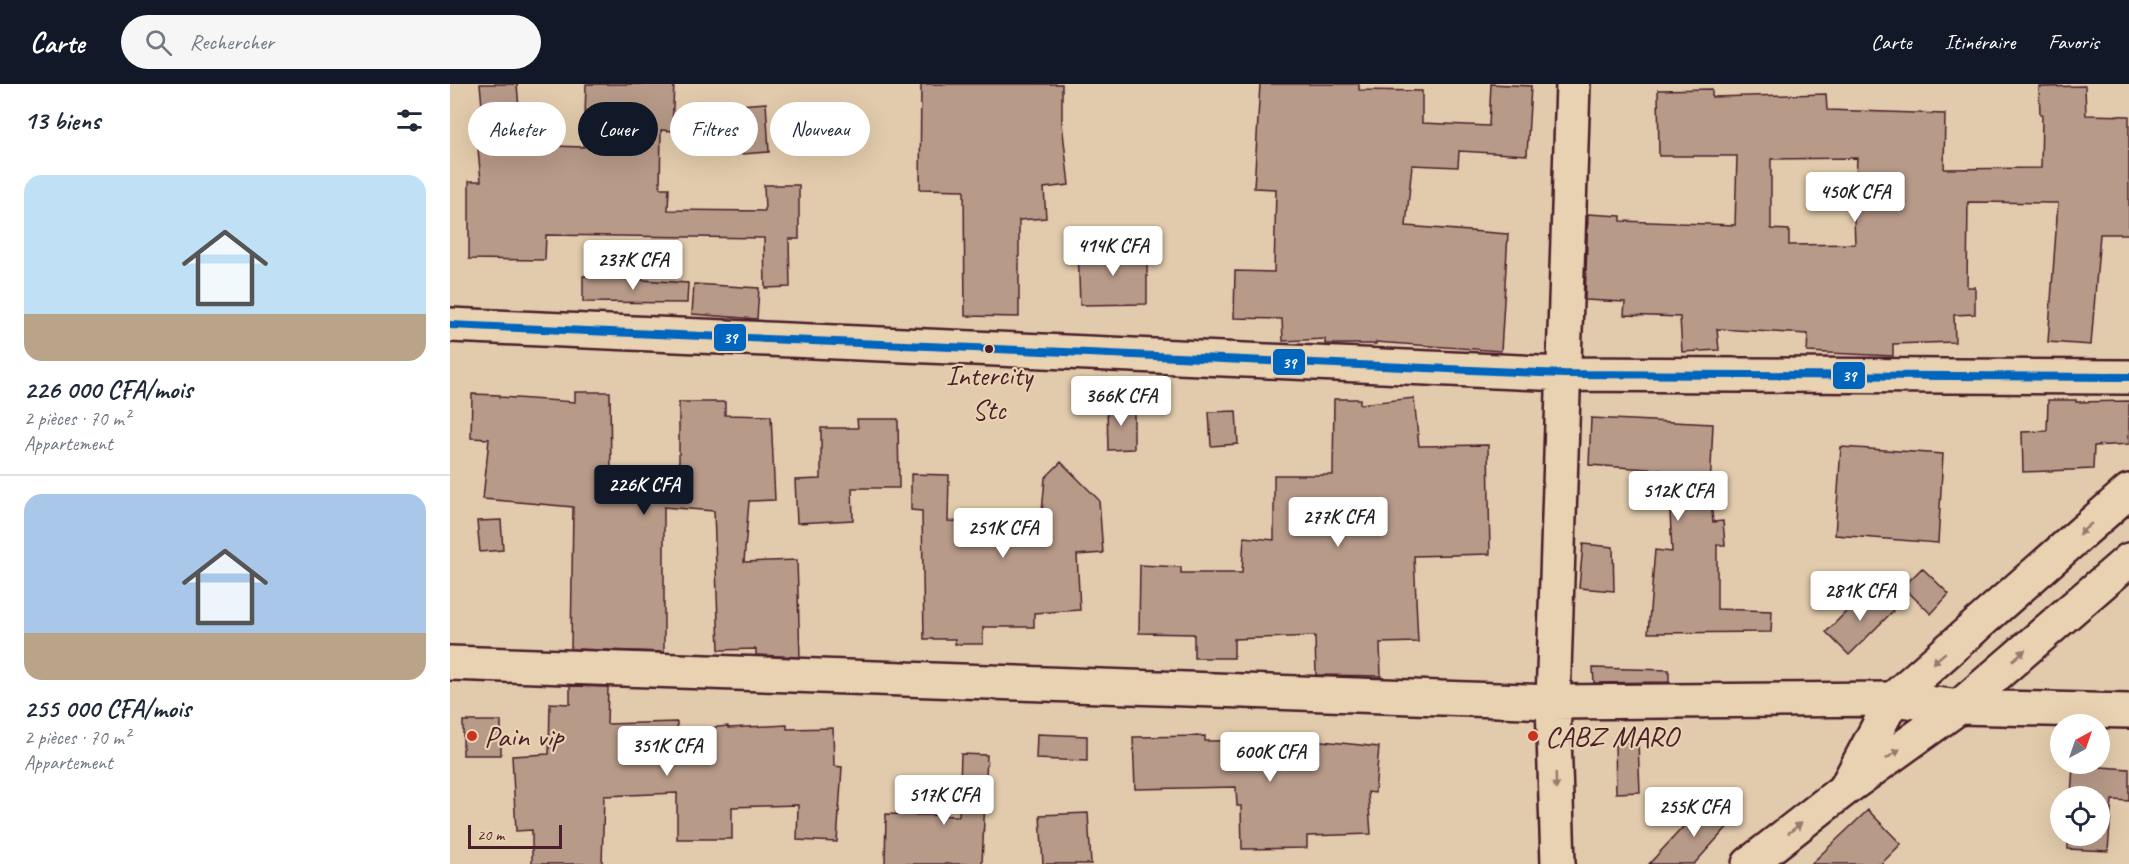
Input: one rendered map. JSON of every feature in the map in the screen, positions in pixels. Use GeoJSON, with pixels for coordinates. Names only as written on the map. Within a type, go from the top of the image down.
{"type":"FeatureCollection","features":[{"type":"Feature","properties":{"kind":"street"},"geometry":{"type":"LineString","coordinates":[[1558,864],[1553,702],[1573,84]]}},
{"type":"Feature","properties":{"kind":"street"},"geometry":{"type":"LineString","coordinates":[[450,325],[1564,374],[2129,377]]}},
{"type":"Feature","properties":{"kind":"street"},"geometry":{"type":"LineString","coordinates":[[1845,789],[1893,699],[2129,491]]}},
{"type":"Feature","properties":{"kind":"street"},"geometry":{"type":"LineString","coordinates":[[1749,864],[1845,789],[1959,707],[2129,560]]}},
{"type":"Feature","properties":{"kind":"street"},"geometry":{"type":"LineString","coordinates":[[450,663],[1553,702],[1893,699],[1959,707],[2129,711]]}},
{"type":"Feature","properties":{"kind":"building"},"geometry":{"type":"Polygon","coordinates":[[[480,84],[517,84],[518,102],[482,102],[480,84]]]}},
{"type":"Feature","properties":{"kind":"building"},"geometry":{"type":"Polygon","coordinates":[[[586,84],[674,84],[673,102],[670,102],[670,131],[661,130],[660,188],[669,188],[668,210],[765,211],[764,185],[799,185],[799,239],[789,239],[790,287],[765,288],[764,238],[546,235],[545,260],[469,259],[469,181],[481,181],[479,156],[566,156],[566,146],[578,147],[578,156],[658,156],[658,102],[585,102],[586,84]]]}},
{"type":"Feature","properties":{"kind":"building"},"geometry":{"type":"Polygon","coordinates":[[[921,84],[1062,84],[1062,123],[1069,185],[1044,188],[1046,218],[1019,220],[1019,317],[965,316],[964,190],[920,189],[921,84]]]}},
{"type":"Feature","properties":{"kind":"building"},"geometry":{"type":"Polygon","coordinates":[[[1260,84],[1359,84],[1359,90],[1422,91],[1422,123],[1489,126],[1491,84],[1531,86],[1527,155],[1459,151],[1458,167],[1412,165],[1406,226],[1508,234],[1501,351],[1376,342],[1376,344],[1325,344],[1325,339],[1283,341],[1282,319],[1234,318],[1235,271],[1274,272],[1276,189],[1254,188],[1260,84]]]}},
{"type":"Feature","properties":{"kind":"building"},"geometry":{"type":"Polygon","coordinates":[[[2085,86],[2086,115],[2129,116],[2129,234],[2100,234],[2091,345],[2048,342],[2058,203],[1968,202],[1967,287],[1975,287],[1975,314],[1954,315],[1955,342],[1893,344],[1893,356],[1807,352],[1808,334],[1717,329],[1719,350],[1682,352],[1680,317],[1624,315],[1625,302],[1585,300],[1588,214],[1621,216],[1621,221],[1735,225],[1737,156],[1659,156],[1658,90],[1712,89],[1712,97],[1826,94],[1827,110],[1945,114],[1944,169],[2041,168],[2042,114],[2040,114],[2039,87],[2085,86]],[[1857,158],[1771,159],[1771,229],[1789,230],[1789,245],[1855,244],[1857,158]]]}},
{"type":"Feature","properties":{"kind":"building"},"geometry":{"type":"Polygon","coordinates":[[[766,103],[769,152],[758,153],[758,104],[766,103]]]}},
{"type":"Feature","properties":{"kind":"building"},"geometry":{"type":"Polygon","coordinates":[[[1078,249],[1147,249],[1147,304],[1080,305],[1078,249]]]}},
{"type":"Feature","properties":{"kind":"building"},"geometry":{"type":"Polygon","coordinates":[[[583,276],[688,283],[687,303],[583,302],[583,276]]]}},
{"type":"Feature","properties":{"kind":"building"},"geometry":{"type":"Polygon","coordinates":[[[694,284],[759,288],[757,319],[692,314],[694,284]]]}},
{"type":"Feature","properties":{"kind":"building"},"geometry":{"type":"Polygon","coordinates":[[[575,392],[610,392],[611,474],[675,472],[676,468],[679,468],[679,402],[725,402],[725,415],[771,416],[775,500],[749,501],[744,562],[797,560],[800,657],[756,655],[756,649],[719,650],[714,511],[664,507],[664,652],[571,649],[573,507],[483,499],[489,439],[471,438],[472,394],[575,402],[575,392]]]}},
{"type":"Feature","properties":{"kind":"building"},"geometry":{"type":"Polygon","coordinates":[[[1414,398],[1419,446],[1488,445],[1490,554],[1414,556],[1418,642],[1380,643],[1381,676],[1316,675],[1315,636],[1234,639],[1234,658],[1194,658],[1194,634],[1139,633],[1140,565],[1181,567],[1181,573],[1242,573],[1244,537],[1274,540],[1274,475],[1333,475],[1334,399],[1360,399],[1360,404],[1414,398]]]}},
{"type":"Feature","properties":{"kind":"building"},"geometry":{"type":"Polygon","coordinates":[[[2048,400],[2129,401],[2129,444],[2094,446],[2093,469],[2023,472],[2022,432],[2047,431],[2048,400]]]}},
{"type":"Feature","properties":{"kind":"building"},"geometry":{"type":"Polygon","coordinates":[[[1107,405],[1134,405],[1134,449],[1108,450],[1107,405]]]}},
{"type":"Feature","properties":{"kind":"building"},"geometry":{"type":"Polygon","coordinates":[[[1236,411],[1238,444],[1211,446],[1209,412],[1236,411]]]}},
{"type":"Feature","properties":{"kind":"building"},"geometry":{"type":"Polygon","coordinates":[[[1591,418],[1713,424],[1710,490],[1713,522],[1723,521],[1725,545],[1717,545],[1717,609],[1772,611],[1771,632],[1648,633],[1655,550],[1672,552],[1669,491],[1660,490],[1662,470],[1589,465],[1591,418]]]}},
{"type":"Feature","properties":{"kind":"building"},"geometry":{"type":"Polygon","coordinates":[[[857,419],[898,419],[899,488],[852,488],[853,520],[797,523],[795,480],[821,479],[821,428],[858,428],[857,419]]]}},
{"type":"Feature","properties":{"kind":"building"},"geometry":{"type":"Polygon","coordinates":[[[1841,447],[1943,454],[1938,543],[1835,535],[1841,447]]]}},
{"type":"Feature","properties":{"kind":"building"},"geometry":{"type":"Polygon","coordinates":[[[1061,462],[1099,500],[1103,553],[1077,555],[1080,610],[1034,613],[1034,627],[983,627],[983,644],[955,644],[955,639],[924,639],[922,511],[911,510],[911,474],[949,475],[948,521],[1041,524],[1045,478],[1061,462]]]}},
{"type":"Feature","properties":{"kind":"building"},"geometry":{"type":"Polygon","coordinates":[[[501,520],[503,550],[480,552],[477,521],[501,520]]]}},
{"type":"Feature","properties":{"kind":"building"},"geometry":{"type":"Polygon","coordinates":[[[1583,544],[1613,547],[1614,591],[1579,588],[1583,544]]]}},
{"type":"Feature","properties":{"kind":"building"},"geometry":{"type":"Polygon","coordinates":[[[1922,568],[1949,594],[1931,614],[1903,587],[1922,568]]]}},
{"type":"Feature","properties":{"kind":"building"},"geometry":{"type":"Polygon","coordinates":[[[1870,588],[1893,611],[1849,655],[1826,632],[1870,588]]]}},
{"type":"Feature","properties":{"kind":"building"},"geometry":{"type":"Polygon","coordinates":[[[1593,668],[1669,670],[1669,682],[1594,683],[1593,668]]]}},
{"type":"Feature","properties":{"kind":"building"},"geometry":{"type":"Polygon","coordinates":[[[570,686],[608,687],[607,724],[677,722],[677,731],[728,726],[728,728],[787,725],[787,729],[833,728],[834,766],[842,767],[837,842],[797,840],[798,805],[732,807],[732,839],[677,839],[677,793],[604,796],[602,864],[532,864],[532,830],[516,831],[512,756],[549,754],[550,703],[570,704],[570,686]]]}},
{"type":"Feature","properties":{"kind":"building"},"geometry":{"type":"Polygon","coordinates":[[[463,721],[501,721],[501,755],[463,755],[463,721]]]}},
{"type":"Feature","properties":{"kind":"building"},"geometry":{"type":"Polygon","coordinates":[[[1037,734],[1087,736],[1087,761],[1036,759],[1037,734]]]}},
{"type":"Feature","properties":{"kind":"building"},"geometry":{"type":"Polygon","coordinates":[[[1205,736],[1205,741],[1312,740],[1379,747],[1375,793],[1368,792],[1371,834],[1307,836],[1307,848],[1242,849],[1241,806],[1237,806],[1236,787],[1135,789],[1133,737],[1205,736]]]}},
{"type":"Feature","properties":{"kind":"building"},"geometry":{"type":"Polygon","coordinates":[[[1638,742],[1640,792],[1616,793],[1615,743],[1638,742]]]}},
{"type":"Feature","properties":{"kind":"building"},"geometry":{"type":"Polygon","coordinates":[[[961,754],[987,755],[982,864],[885,864],[886,814],[959,816],[961,754]]]}},
{"type":"Feature","properties":{"kind":"building"},"geometry":{"type":"Polygon","coordinates":[[[2110,768],[2129,769],[2129,801],[2112,800],[2110,826],[2110,786],[2072,786],[2072,774],[2110,774],[2110,768]]]}},
{"type":"Feature","properties":{"kind":"building"},"geometry":{"type":"Polygon","coordinates":[[[1707,801],[1731,823],[1694,864],[1649,864],[1707,801]]]}},
{"type":"Feature","properties":{"kind":"building"},"geometry":{"type":"Polygon","coordinates":[[[1868,810],[1901,844],[1881,864],[1811,864],[1868,810]]]}},
{"type":"Feature","properties":{"kind":"building"},"geometry":{"type":"Polygon","coordinates":[[[1088,813],[1091,864],[1043,864],[1040,815],[1088,813]]]}},
{"type":"Feature","properties":{"kind":"building"},"geometry":{"type":"Polygon","coordinates":[[[2068,846],[2108,846],[2108,851],[2068,849],[2068,846]]]}},
{"type":"Feature","properties":{"kind":"transit line","name":"39"},"geometry":{"type":"LineString","coordinates":[[450,325],[1564,374],[2129,377]]}},
{"type":"Feature","properties":{"kind":"place","name":"Intercity Stc"},"geometry":{"type":"Point","coordinates":[989,349]}},
{"type":"Feature","properties":{"kind":"place","name":"Pain vip"},"geometry":{"type":"Point","coordinates":[472,736]}},
{"type":"Feature","properties":{"kind":"place","name":"CABZ MARO"},"geometry":{"type":"Point","coordinates":[1533,736]}}]}
